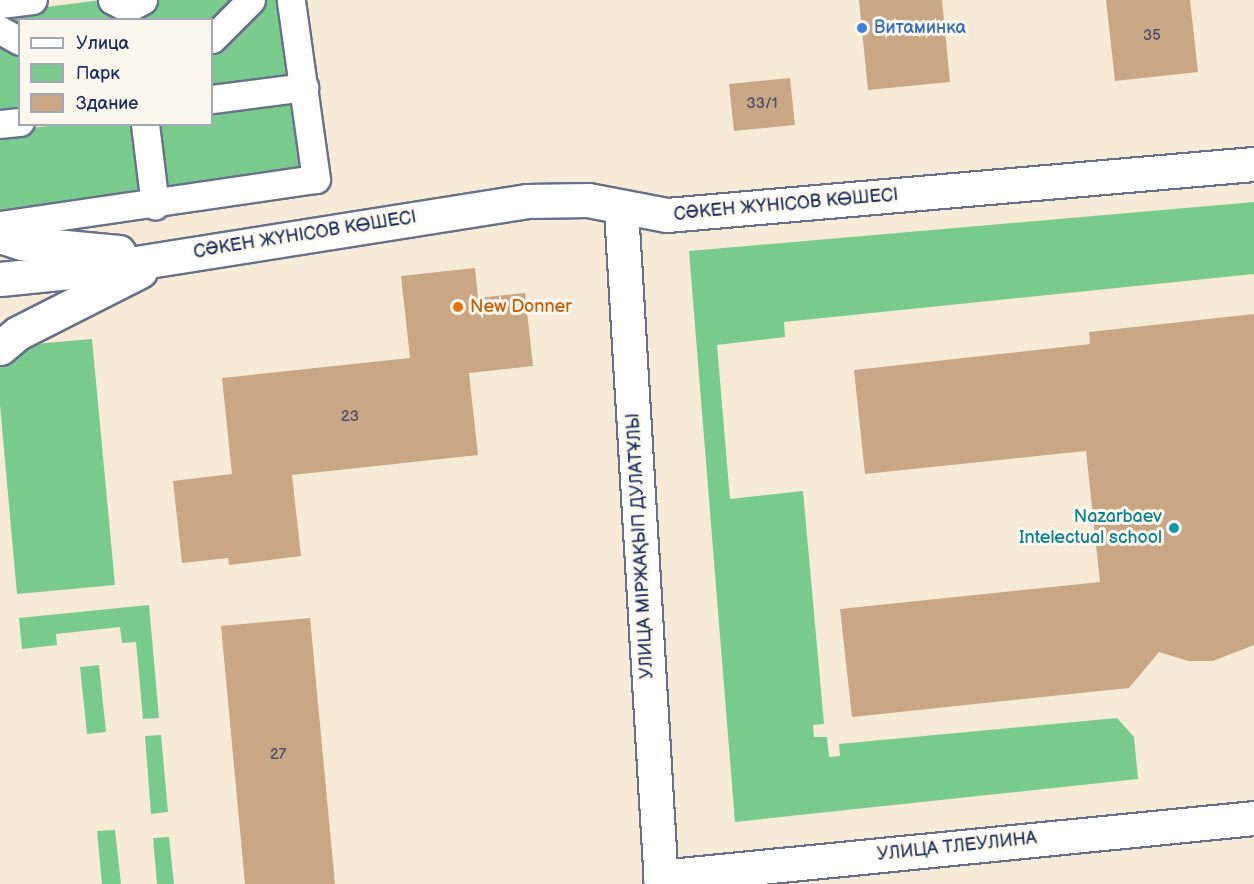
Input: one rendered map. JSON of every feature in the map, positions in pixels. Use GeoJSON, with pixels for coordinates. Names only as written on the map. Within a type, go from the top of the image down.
{"type":"FeatureCollection","features":[{"type":"Feature","properties":{"kind":"street"},"geometry":{"type":"LineString","coordinates":[[0,4],[33,0]]}},
{"type":"Feature","properties":{"kind":"street"},"geometry":{"type":"LineString","coordinates":[[213,38],[251,0]]}},
{"type":"Feature","properties":{"kind":"street"},"geometry":{"type":"LineString","coordinates":[[0,225],[155,205],[316,179],[291,0]]}},
{"type":"Feature","properties":{"kind":"street"},"geometry":{"type":"LineString","coordinates":[[0,30],[18,40]]}},
{"type":"Feature","properties":{"kind":"street"},"geometry":{"type":"LineString","coordinates":[[213,99],[304,87]]}},
{"type":"Feature","properties":{"kind":"street"},"geometry":{"type":"LineString","coordinates":[[0,124],[18,122]]}},
{"type":"Feature","properties":{"kind":"street"},"geometry":{"type":"LineString","coordinates":[[145,126],[155,205]]}},
{"type":"Feature","properties":{"kind":"street","name":"СӘКЕН ЖҮНІСОВ КӨШЕСІ"},"geometry":{"type":"LineString","coordinates":[[0,279],[169,257],[527,201],[588,200],[621,209],[668,215],[1254,164]]}},
{"type":"Feature","properties":{"kind":"street","name":"УЛИЦА МІРЖАҚЫП ДУЛАТҰЛЫ"},"geometry":{"type":"LineString","coordinates":[[621,209],[660,880]]}},
{"type":"Feature","properties":{"kind":"street"},"geometry":{"type":"LineString","coordinates":[[0,236],[22,243],[169,257]]}},
{"type":"Feature","properties":{"kind":"street"},"geometry":{"type":"LineString","coordinates":[[0,348],[18,333],[169,257]]}},
{"type":"Feature","properties":{"kind":"street","name":"УЛИЦА ТЛЕУЛИНА"},"geometry":{"type":"LineString","coordinates":[[660,880],[1254,818]]}},
{"type":"Feature","properties":{"kind":"green space"},"geometry":{"type":"Polygon","coordinates":[[[101,0],[117,14],[118,18],[18,18],[18,29],[0,20],[0,13],[101,0]]]}},
{"type":"Feature","properties":{"kind":"green space"},"geometry":{"type":"Polygon","coordinates":[[[152,0],[240,0],[213,28],[213,18],[144,18],[143,11],[152,0]]]}},
{"type":"Feature","properties":{"kind":"green space"},"geometry":{"type":"Polygon","coordinates":[[[259,0],[280,0],[289,76],[213,88],[213,49],[259,0]]]}},
{"type":"Feature","properties":{"kind":"green space"},"geometry":{"type":"Polygon","coordinates":[[[0,38],[18,49],[18,112],[0,114],[0,38]]]}},
{"type":"Feature","properties":{"kind":"green space"},"geometry":{"type":"Polygon","coordinates":[[[293,94],[305,173],[170,193],[159,126],[213,126],[213,106],[293,94]]]}},
{"type":"Feature","properties":{"kind":"green space"},"geometry":{"type":"Polygon","coordinates":[[[48,126],[133,126],[142,200],[0,213],[0,132],[48,126]]]}},
{"type":"Feature","properties":{"kind":"green space"},"geometry":{"type":"Polygon","coordinates":[[[1254,202],[1254,274],[784,322],[785,337],[717,345],[730,499],[803,491],[824,724],[813,725],[814,737],[827,737],[829,757],[840,756],[839,744],[1117,718],[1134,737],[1138,779],[735,822],[689,251],[1254,202]]]}},
{"type":"Feature","properties":{"kind":"green space"},"geometry":{"type":"Polygon","coordinates":[[[92,339],[115,585],[17,594],[0,405],[0,347],[92,339]]]}},
{"type":"Feature","properties":{"kind":"green space"},"geometry":{"type":"Polygon","coordinates":[[[149,605],[159,718],[143,719],[136,642],[122,643],[120,627],[56,634],[57,645],[22,649],[19,618],[149,605]]]}},
{"type":"Feature","properties":{"kind":"green space"},"geometry":{"type":"Polygon","coordinates":[[[99,665],[106,732],[87,734],[80,667],[99,665]]]}},
{"type":"Feature","properties":{"kind":"green space"},"geometry":{"type":"Polygon","coordinates":[[[161,735],[168,812],[151,814],[145,736],[161,735]]]}},
{"type":"Feature","properties":{"kind":"green space"},"geometry":{"type":"Polygon","coordinates":[[[115,830],[121,884],[102,884],[97,831],[115,830]]]}},
{"type":"Feature","properties":{"kind":"green space"},"geometry":{"type":"Polygon","coordinates":[[[169,837],[174,884],[157,884],[153,838],[169,837]]]}},
{"type":"Feature","properties":{"kind":"building"},"geometry":{"type":"Polygon","coordinates":[[[859,0],[942,0],[950,82],[868,90],[859,0]]]}},
{"type":"Feature","properties":{"kind":"building"},"geometry":{"type":"Polygon","coordinates":[[[1106,0],[1190,0],[1198,72],[1115,81],[1106,0]]]}},
{"type":"Feature","properties":{"kind":"building"},"geometry":{"type":"Polygon","coordinates":[[[790,78],[795,125],[734,131],[729,84],[790,78]]]}},
{"type":"Feature","properties":{"kind":"building"},"geometry":{"type":"Polygon","coordinates":[[[475,268],[478,298],[525,293],[533,366],[469,373],[478,455],[292,475],[301,556],[229,565],[228,558],[182,563],[173,481],[232,474],[222,378],[410,358],[401,276],[475,268]]]}},
{"type":"Feature","properties":{"kind":"building","name":"Nazarbaev Intelectual school"},"geometry":{"type":"Polygon","coordinates":[[[1254,314],[1254,645],[1213,661],[1188,661],[1159,652],[1129,688],[852,717],[840,609],[1100,582],[1086,451],[865,474],[854,370],[1090,344],[1089,332],[1254,314]]]}},
{"type":"Feature","properties":{"kind":"building"},"geometry":{"type":"Polygon","coordinates":[[[310,618],[335,884],[245,884],[221,626],[310,618]]]}},
{"type":"Feature","properties":{"kind":"place","name":"Витаминка"},"geometry":{"type":"Point","coordinates":[862,28]}},
{"type":"Feature","properties":{"kind":"place","name":"New Donner"},"geometry":{"type":"Point","coordinates":[458,307]}},
{"type":"Feature","properties":{"kind":"place","name":"Nazarbaev Intelectual school"},"geometry":{"type":"Point","coordinates":[1174,528]}}]}
